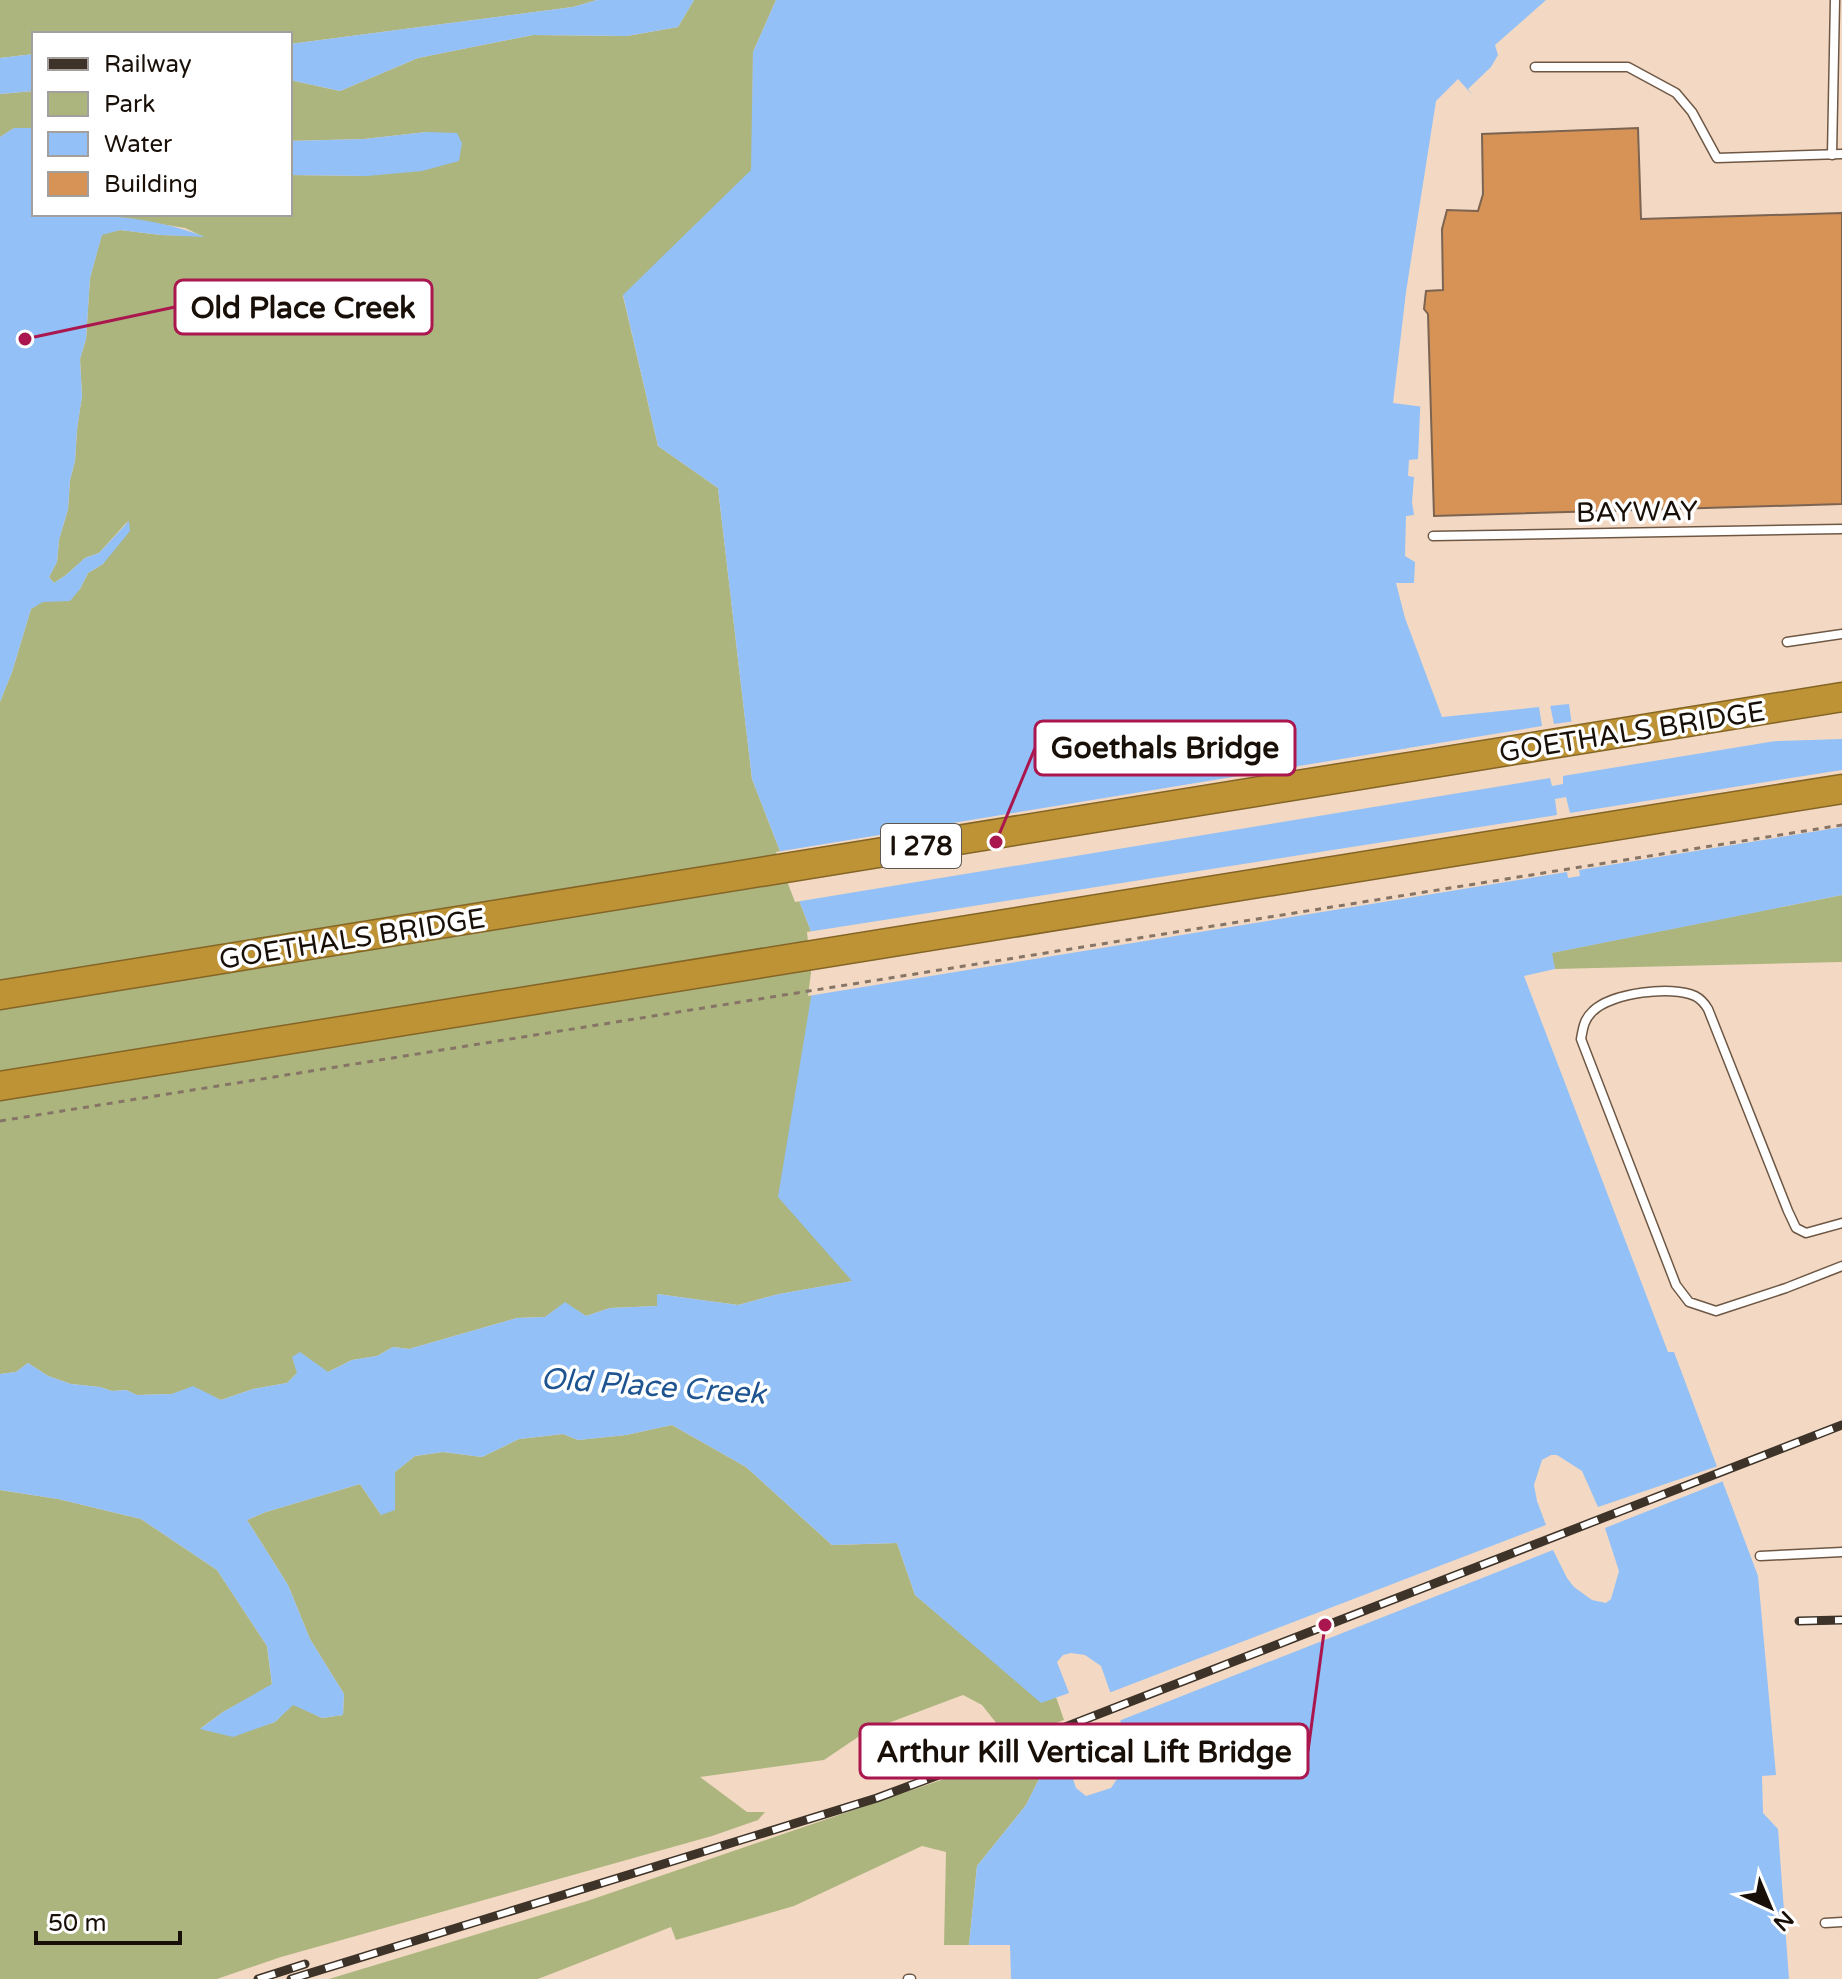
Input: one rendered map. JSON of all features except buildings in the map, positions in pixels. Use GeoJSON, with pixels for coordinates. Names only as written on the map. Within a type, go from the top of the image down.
{"type":"FeatureCollection","features":[{"type":"Feature","properties":{"kind":"highway","name":"GOETHALS BRIDGE"},"geometry":{"type":"LineString","coordinates":[[0,995],[1842,697]]}},
{"type":"Feature","properties":{"kind":"highway"},"geometry":{"type":"LineString","coordinates":[[0,1086],[1842,789]]}},
{"type":"Feature","properties":{"kind":"lane"},"geometry":{"type":"LineString","coordinates":[[1535,67],[1628,67],[1676,93],[1692,112],[1717,158],[1837,155],[1835,0]]}},
{"type":"Feature","properties":{"kind":"lane","name":"BAYWAY"},"geometry":{"type":"LineString","coordinates":[[1433,536],[1842,529]]}},
{"type":"Feature","properties":{"kind":"lane"},"geometry":{"type":"LineString","coordinates":[[1787,642],[1842,634]]}},
{"type":"Feature","properties":{"kind":"lane"},"geometry":{"type":"LineString","coordinates":[[1842,1223],[1806,1233],[1796,1228],[1703,1001],[1693,995],[1658,991],[1635,994],[1595,1008],[1585,1019],[1581,1039],[1676,1285],[1689,1302],[1716,1311],[1842,1266]]}},
{"type":"Feature","properties":{"kind":"lane"},"geometry":{"type":"LineString","coordinates":[[1760,1556],[1842,1552]]}},
{"type":"Feature","properties":{"kind":"lane"},"geometry":{"type":"LineString","coordinates":[[1825,1923],[1842,1922]]}},
{"type":"Feature","properties":{"kind":"path"},"geometry":{"type":"LineString","coordinates":[[0,1121],[1842,825]]}},
{"type":"Feature","properties":{"kind":"green space"},"geometry":{"type":"Polygon","coordinates":[[[0,0],[597,0],[573,7],[292,44],[292,32],[32,32],[32,54],[0,58],[0,0]]]}},
{"type":"Feature","properties":{"kind":"green space"},"geometry":{"type":"Polygon","coordinates":[[[694,0],[776,0],[753,52],[752,170],[623,296],[658,446],[718,488],[752,779],[812,934],[853,1281],[738,1305],[657,1294],[658,1306],[610,1308],[586,1316],[565,1303],[545,1317],[517,1318],[409,1349],[393,1347],[377,1356],[352,1360],[328,1372],[297,1373],[287,1383],[253,1389],[221,1400],[193,1387],[172,1394],[137,1395],[126,1390],[112,1391],[71,1384],[48,1376],[28,1363],[16,1372],[0,1374],[0,702],[31,609],[43,601],[80,589],[88,573],[103,564],[128,521],[99,553],[85,558],[54,583],[49,577],[57,562],[59,540],[68,509],[82,396],[80,359],[86,339],[90,278],[102,234],[120,230],[202,236],[185,228],[110,216],[292,216],[292,175],[367,176],[427,132],[364,139],[292,141],[292,80],[340,91],[418,58],[533,35],[627,36],[678,27],[694,0]]]}},
{"type":"Feature","properties":{"kind":"green space"},"geometry":{"type":"Polygon","coordinates":[[[32,91],[32,128],[14,128],[0,137],[0,94],[32,91]]]}},
{"type":"Feature","properties":{"kind":"green space"},"geometry":{"type":"Polygon","coordinates":[[[1842,895],[1842,962],[1555,969],[1551,953],[1842,895]]]}},
{"type":"Feature","properties":{"kind":"green space"},"geometry":{"type":"Polygon","coordinates":[[[672,1425],[746,1467],[832,1545],[897,1543],[915,1595],[1042,1702],[1056,1697],[1064,1720],[1017,1738],[1015,1733],[1005,1734],[982,1705],[963,1695],[867,1731],[824,1760],[700,1777],[747,1812],[765,1812],[758,1820],[712,1836],[281,1957],[217,1979],[0,1979],[0,1490],[58,1499],[141,1519],[217,1570],[267,1646],[272,1685],[201,1728],[233,1736],[275,1722],[293,1704],[322,1718],[343,1715],[344,1694],[310,1639],[288,1585],[247,1520],[360,1484],[381,1515],[395,1472],[415,1456],[443,1452],[482,1457],[519,1439],[563,1434],[578,1440],[626,1435],[672,1425]]]}},
{"type":"Feature","properties":{"kind":"green space"},"geometry":{"type":"Polygon","coordinates":[[[1077,1731],[1082,1747],[1076,1760],[1079,1767],[1073,1777],[1068,1764],[1040,1777],[1026,1805],[977,1866],[969,1945],[944,1945],[946,1852],[922,1846],[794,1906],[676,1940],[671,1927],[538,1979],[329,1979],[587,1901],[1077,1731]]]}},
{"type":"Feature","properties":{"kind":"water"},"geometry":{"type":"Polygon","coordinates":[[[597,0],[694,0],[678,27],[627,36],[533,35],[418,58],[340,91],[292,80],[292,44],[573,7],[597,0]]]}},
{"type":"Feature","properties":{"kind":"water"},"geometry":{"type":"Polygon","coordinates":[[[776,0],[1546,0],[1495,45],[1498,55],[1491,67],[1468,89],[1472,95],[1456,112],[1421,301],[1423,342],[1418,459],[1409,460],[1408,476],[1414,477],[1414,515],[1406,516],[1405,556],[1415,562],[1414,583],[1396,583],[1405,618],[1442,717],[1569,704],[1573,733],[1614,746],[1842,739],[1842,895],[1552,953],[1555,969],[1524,976],[1668,1352],[1674,1352],[1758,1576],[1776,1775],[1762,1776],[1763,1813],[1778,1829],[1789,1979],[1011,1979],[1010,1945],[969,1945],[977,1866],[1026,1805],[1040,1777],[1068,1764],[1076,1788],[1086,1796],[1111,1788],[1125,1767],[1131,1751],[1101,1666],[1085,1655],[1063,1655],[1057,1662],[1069,1693],[1041,1703],[915,1595],[897,1543],[832,1545],[746,1467],[672,1425],[626,1435],[578,1440],[563,1434],[519,1439],[482,1457],[443,1452],[415,1456],[395,1472],[395,1510],[381,1515],[360,1484],[247,1520],[288,1585],[310,1639],[344,1694],[343,1715],[322,1718],[293,1705],[275,1722],[233,1737],[200,1729],[272,1684],[267,1646],[217,1570],[141,1519],[58,1499],[0,1490],[0,1374],[16,1372],[28,1363],[48,1376],[71,1384],[112,1391],[126,1390],[137,1395],[172,1394],[193,1386],[221,1400],[253,1389],[287,1383],[297,1373],[292,1357],[300,1352],[328,1372],[352,1360],[377,1356],[393,1347],[409,1349],[517,1318],[545,1317],[565,1302],[586,1316],[610,1308],[657,1306],[657,1294],[738,1305],[852,1281],[778,1197],[815,973],[812,934],[752,779],[718,488],[658,446],[623,295],[751,170],[753,52],[776,0]]]}},
{"type":"Feature","properties":{"kind":"water"},"geometry":{"type":"Polygon","coordinates":[[[32,54],[32,91],[0,94],[0,58],[32,54]]]}},
{"type":"Feature","properties":{"kind":"water"},"geometry":{"type":"Polygon","coordinates":[[[14,128],[32,128],[32,216],[108,216],[142,220],[205,237],[120,230],[102,235],[90,278],[86,339],[80,359],[82,396],[68,509],[59,540],[57,562],[49,577],[54,583],[85,558],[99,553],[129,521],[130,531],[103,564],[88,573],[70,601],[43,602],[31,609],[0,702],[0,137],[14,128]]]}},
{"type":"Feature","properties":{"kind":"water"},"geometry":{"type":"Polygon","coordinates":[[[427,132],[457,133],[462,143],[459,161],[422,171],[367,176],[292,175],[292,141],[364,139],[427,132]]]}},
{"type":"Feature","properties":{"kind":"pier"},"geometry":{"type":"Polygon","coordinates":[[[1458,79],[1475,98],[1460,114],[1426,292],[1424,407],[1393,403],[1406,292],[1436,101],[1458,79]]]}},
{"type":"Feature","properties":{"kind":"pier"},"geometry":{"type":"Polygon","coordinates":[[[1550,705],[1554,724],[1575,721],[1577,729],[1617,742],[1805,736],[1563,776],[1563,784],[1552,786],[1550,778],[795,902],[776,852],[1542,726],[1539,707],[1550,705]]]}},
{"type":"Feature","properties":{"kind":"pier"},"geometry":{"type":"Polygon","coordinates":[[[1842,770],[1842,827],[1579,870],[1580,876],[1568,878],[1567,872],[808,996],[811,973],[807,932],[1557,815],[1555,799],[1566,797],[1570,813],[1842,770]]]}},
{"type":"Feature","properties":{"kind":"pier"},"geometry":{"type":"Polygon","coordinates":[[[1557,1455],[1582,1471],[1598,1507],[1721,1465],[1726,1480],[1605,1528],[1619,1571],[1611,1599],[1606,1603],[1592,1600],[1574,1587],[1553,1550],[1116,1722],[1106,1694],[1546,1525],[1534,1485],[1542,1460],[1557,1455]]]}},
{"type":"Feature","properties":{"kind":"railway"},"geometry":{"type":"LineString","coordinates":[[291,1979],[877,1798],[1842,1425]]}},
{"type":"Feature","properties":{"kind":"railway"},"geometry":{"type":"LineString","coordinates":[[1799,1621],[1842,1620]]}},
{"type":"Feature","properties":{"kind":"railway"},"geometry":{"type":"LineString","coordinates":[[258,1979],[305,1964]]}},
{"type":"Feature","properties":{"kind":"place","name":"Old Place Creek"},"geometry":{"type":"Point","coordinates":[25,339]}},
{"type":"Feature","properties":{"kind":"place","name":"Goethals Bridge"},"geometry":{"type":"Point","coordinates":[996,842]}},
{"type":"Feature","properties":{"kind":"place","name":"Arthur Kill Vertical Lift Bridge"},"geometry":{"type":"Point","coordinates":[1325,1625]}}]}
